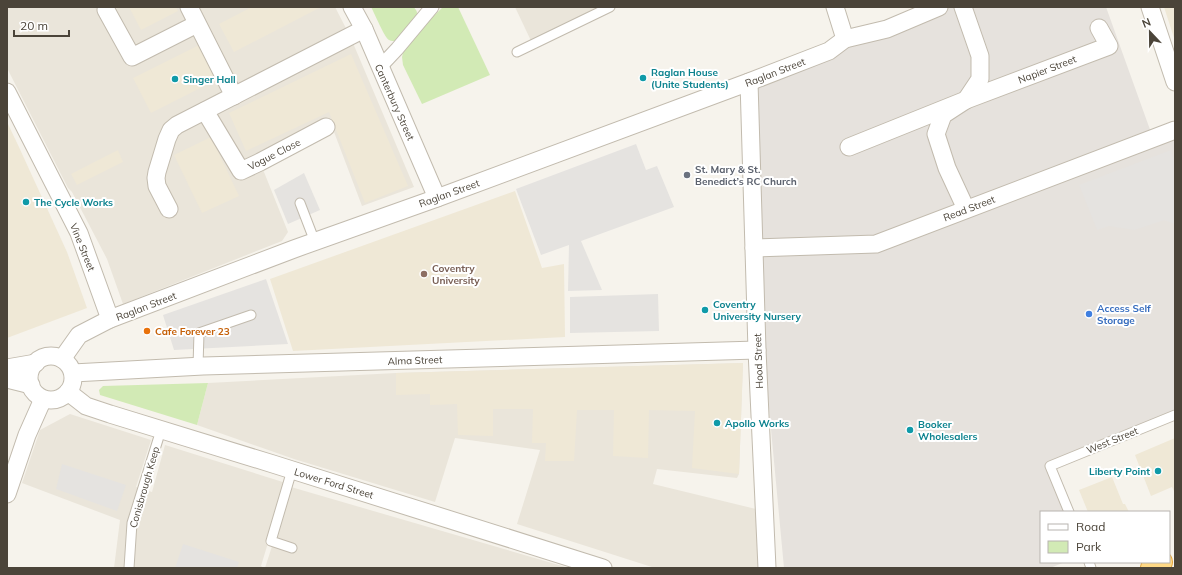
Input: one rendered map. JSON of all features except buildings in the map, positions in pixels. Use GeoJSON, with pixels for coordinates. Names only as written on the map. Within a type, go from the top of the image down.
{"type":"FeatureCollection","features":[{"type":"Feature","properties":{"kind":"street"},"geometry":{"type":"LineString","coordinates":[[189,7],[234,96]]}},
{"type":"Feature","properties":{"kind":"street","name":"Canterbury Street"},"geometry":{"type":"LineString","coordinates":[[352,7],[364,29],[437,198]]}},
{"type":"Feature","properties":{"kind":"street"},"geometry":{"type":"LineString","coordinates":[[380,67],[432,7]]}},
{"type":"Feature","properties":{"kind":"street"},"geometry":{"type":"LineString","coordinates":[[835,7],[845,39],[886,29],[939,7]]}},
{"type":"Feature","properties":{"kind":"street","name":"Napier Street"},"geometry":{"type":"LineString","coordinates":[[963,7],[980,56],[980,79],[966,100],[943,115],[936,134],[947,168],[966,209]]}},
{"type":"Feature","properties":{"kind":"street"},"geometry":{"type":"LineString","coordinates":[[1150,7],[1175,82]]}},
{"type":"Feature","properties":{"kind":"street"},"geometry":{"type":"LineString","coordinates":[[106,10],[132,57],[197,24]]}},
{"type":"Feature","properties":{"kind":"street","name":"Napier Street"},"geometry":{"type":"LineString","coordinates":[[849,147],[966,100],[1109,46],[1099,28]]}},
{"type":"Feature","properties":{"kind":"street"},"geometry":{"type":"LineString","coordinates":[[170,209],[157,186],[156,178],[171,130],[177,125],[364,29]]}},
{"type":"Feature","properties":{"kind":"street","name":"Raglan Street"},"geometry":{"type":"LineString","coordinates":[[62,359],[79,335],[110,319],[749,82],[829,51],[845,39]]}},
{"type":"Feature","properties":{"kind":"street","name":"Hood Street"},"geometry":{"type":"LineString","coordinates":[[749,82],[757,350],[767,568]]}},
{"type":"Feature","properties":{"kind":"street","name":"Vine Street"},"geometry":{"type":"LineString","coordinates":[[7,92],[79,233],[110,319]]}},
{"type":"Feature","properties":{"kind":"street","name":"Vogue Close"},"geometry":{"type":"LineString","coordinates":[[205,111],[241,171],[326,126]]}},
{"type":"Feature","properties":{"kind":"street","name":"Read Street"},"geometry":{"type":"LineString","coordinates":[[754,248],[876,244],[1175,130]]}},
{"type":"Feature","properties":{"kind":"street","name":"Alma Street"},"geometry":{"type":"LineString","coordinates":[[73,373],[198,366],[757,350]]}},
{"type":"Feature","properties":{"kind":"street"},"geometry":{"type":"LineString","coordinates":[[54,356],[62,359],[73,373],[73,383],[68,392],[61,398],[52,400],[43,399],[37,394],[31,386],[30,375],[32,368],[36,363],[45,357],[54,356]]}},
{"type":"Feature","properties":{"kind":"street"},"geometry":{"type":"LineString","coordinates":[[7,368],[36,363]]}},
{"type":"Feature","properties":{"kind":"street"},"geometry":{"type":"LineString","coordinates":[[7,379],[31,386]]}},
{"type":"Feature","properties":{"kind":"street","name":"Lower Ford Street"},"geometry":{"type":"LineString","coordinates":[[68,392],[86,406],[604,568]]}},
{"type":"Feature","properties":{"kind":"street"},"geometry":{"type":"LineString","coordinates":[[7,494],[26,435],[43,399]]}},
{"type":"Feature","properties":{"kind":"lane"},"geometry":{"type":"LineString","coordinates":[[517,52],[610,7]]}},
{"type":"Feature","properties":{"kind":"lane"},"geometry":{"type":"LineString","coordinates":[[300,203],[315,242]]}},
{"type":"Feature","properties":{"kind":"lane"},"geometry":{"type":"LineString","coordinates":[[198,366],[199,333],[251,315]]}},
{"type":"Feature","properties":{"kind":"lane","name":"West Street"},"geometry":{"type":"LineString","coordinates":[[1069,511],[1050,466],[1175,415]]}},
{"type":"Feature","properties":{"kind":"lane","name":"Conisbrough Keep"},"geometry":{"type":"LineString","coordinates":[[129,568],[132,523],[161,430]]}},
{"type":"Feature","properties":{"kind":"lane"},"geometry":{"type":"LineString","coordinates":[[292,470],[271,540],[292,548]]}},
{"type":"Feature","properties":{"kind":"shaded area"},"geometry":{"type":"Polygon","coordinates":[[[7,7],[335,7],[350,36],[414,187],[362,206],[331,124],[260,162],[288,232],[282,241],[123,304],[107,259],[72,192],[68,188],[7,68],[7,7]]]}},
{"type":"Feature","properties":{"kind":"shaded area"},"geometry":{"type":"Polygon","coordinates":[[[129,7],[176,7],[178,11],[141,30],[129,7]]]}},
{"type":"Feature","properties":{"kind":"shaded area"},"geometry":{"type":"Polygon","coordinates":[[[252,7],[321,7],[234,52],[219,24],[252,7]]]}},
{"type":"Feature","properties":{"kind":"shaded area"},"geometry":{"type":"Polygon","coordinates":[[[515,7],[610,7],[533,45],[515,7]]]}},
{"type":"Feature","properties":{"kind":"shaded area"},"geometry":{"type":"Polygon","coordinates":[[[939,7],[1106,7],[1153,138],[1175,130],[1175,415],[1050,466],[1066,511],[1040,511],[1040,563],[1062,563],[1050,568],[784,568],[754,248],[749,82],[939,7]]]}},
{"type":"Feature","properties":{"kind":"shaded area"},"geometry":{"type":"Polygon","coordinates":[[[1164,7],[1175,7],[1175,41],[1164,7]]]}},
{"type":"Feature","properties":{"kind":"shaded area","name":"Singer Hall"},"geometry":{"type":"Polygon","coordinates":[[[199,45],[216,80],[151,113],[133,78],[199,45]]]}},
{"type":"Feature","properties":{"kind":"shaded area"},"geometry":{"type":"Polygon","coordinates":[[[351,54],[408,186],[365,203],[329,112],[246,151],[229,113],[351,54]]]}},
{"type":"Feature","properties":{"kind":"shaded area","name":"The Cycle Works"},"geometry":{"type":"Polygon","coordinates":[[[7,122],[67,252],[87,308],[7,338],[7,122]]]}},
{"type":"Feature","properties":{"kind":"shaded area"},"geometry":{"type":"Polygon","coordinates":[[[211,137],[239,196],[202,213],[174,155],[211,137]]]}},
{"type":"Feature","properties":{"kind":"shaded area"},"geometry":{"type":"Polygon","coordinates":[[[636,144],[646,170],[657,166],[674,207],[581,241],[602,290],[568,291],[569,245],[541,255],[516,189],[636,144]]]}},
{"type":"Feature","properties":{"kind":"shaded area"},"geometry":{"type":"Polygon","coordinates":[[[118,150],[123,162],[77,185],[71,174],[118,150]]]}},
{"type":"Feature","properties":{"kind":"shaded area"},"geometry":{"type":"Polygon","coordinates":[[[1171,150],[1175,163],[1175,224],[1164,220],[1135,230],[1109,226],[1097,230],[1079,185],[1171,150]]]}},
{"type":"Feature","properties":{"kind":"shaded area"},"geometry":{"type":"Polygon","coordinates":[[[304,173],[320,210],[288,224],[274,190],[304,173]]]}},
{"type":"Feature","properties":{"kind":"shaded area","name":"Coventry University"},"geometry":{"type":"Polygon","coordinates":[[[515,191],[542,268],[564,264],[565,337],[293,351],[270,279],[515,191]]]}},
{"type":"Feature","properties":{"kind":"shaded area"},"geometry":{"type":"Polygon","coordinates":[[[266,279],[288,344],[174,350],[163,315],[266,279]]]}},
{"type":"Feature","properties":{"kind":"shaded area"},"geometry":{"type":"Polygon","coordinates":[[[658,294],[659,331],[570,333],[570,297],[658,294]]]}},
{"type":"Feature","properties":{"kind":"shaded area"},"geometry":{"type":"Polygon","coordinates":[[[743,363],[739,474],[737,478],[657,469],[653,484],[760,510],[759,568],[655,568],[517,524],[540,450],[455,438],[435,502],[294,459],[197,425],[208,383],[396,373],[743,363]]]}},
{"type":"Feature","properties":{"kind":"shaded area","name":"Apollo Works"},"geometry":{"type":"Polygon","coordinates":[[[743,363],[739,474],[692,468],[695,411],[649,410],[648,458],[613,456],[614,410],[577,410],[574,461],[545,461],[546,443],[532,443],[533,409],[493,409],[493,436],[458,435],[457,404],[430,405],[430,394],[396,395],[396,373],[743,363]]]}},
{"type":"Feature","properties":{"kind":"shaded area"},"geometry":{"type":"Polygon","coordinates":[[[70,414],[151,440],[136,487],[142,489],[152,492],[165,445],[286,483],[261,566],[264,568],[114,568],[120,520],[22,483],[40,430],[70,414]]]}},
{"type":"Feature","properties":{"kind":"shaded area","name":"Liberty Point"},"geometry":{"type":"Polygon","coordinates":[[[1175,438],[1175,493],[1172,487],[1151,496],[1135,455],[1175,438]]]}},
{"type":"Feature","properties":{"kind":"shaded area"},"geometry":{"type":"Polygon","coordinates":[[[62,464],[126,485],[117,511],[56,489],[62,464]]]}},
{"type":"Feature","properties":{"kind":"shaded area","name":"Liberty Point"},"geometry":{"type":"Polygon","coordinates":[[[1112,477],[1123,504],[1125,504],[1128,511],[1088,511],[1079,490],[1112,477]]]}},
{"type":"Feature","properties":{"kind":"shaded area"},"geometry":{"type":"Polygon","coordinates":[[[291,487],[569,568],[265,568],[291,487]]]}},
{"type":"Feature","properties":{"kind":"shaded area"},"geometry":{"type":"Polygon","coordinates":[[[183,544],[239,562],[237,568],[175,568],[183,544]]]}},
{"type":"Feature","properties":{"kind":"green space"},"geometry":{"type":"Polygon","coordinates":[[[371,7],[413,7],[416,10],[417,16],[401,36],[394,41],[391,41],[385,35],[371,7]]]}},
{"type":"Feature","properties":{"kind":"green space"},"geometry":{"type":"Polygon","coordinates":[[[443,7],[458,7],[490,75],[422,104],[403,65],[402,57],[404,49],[414,35],[443,7]]]}},
{"type":"Feature","properties":{"kind":"green space"},"geometry":{"type":"Polygon","coordinates":[[[208,383],[197,425],[100,395],[99,390],[103,386],[208,383]]]}},
{"type":"Feature","properties":{"kind":"place","name":"Raglan House (Unite Students)"},"geometry":{"type":"Point","coordinates":[643,78]}},
{"type":"Feature","properties":{"kind":"place","name":"Singer Hall"},"geometry":{"type":"Point","coordinates":[175,79]}},
{"type":"Feature","properties":{"kind":"place","name":"St. Mary & St. Benedict’s RC Church"},"geometry":{"type":"Point","coordinates":[687,175]}},
{"type":"Feature","properties":{"kind":"place","name":"The Cycle Works"},"geometry":{"type":"Point","coordinates":[26,202]}},
{"type":"Feature","properties":{"kind":"place","name":"Coventry University"},"geometry":{"type":"Point","coordinates":[424,274]}},
{"type":"Feature","properties":{"kind":"place","name":"Coventry University Nursery"},"geometry":{"type":"Point","coordinates":[705,310]}},
{"type":"Feature","properties":{"kind":"place","name":"Access Self Storage"},"geometry":{"type":"Point","coordinates":[1089,314]}},
{"type":"Feature","properties":{"kind":"place","name":"Cafe Forever 23"},"geometry":{"type":"Point","coordinates":[147,331]}},
{"type":"Feature","properties":{"kind":"place","name":"Apollo Works"},"geometry":{"type":"Point","coordinates":[717,423]}},
{"type":"Feature","properties":{"kind":"place","name":"Booker Wholesalers"},"geometry":{"type":"Point","coordinates":[910,430]}},
{"type":"Feature","properties":{"kind":"place","name":"Liberty Point"},"geometry":{"type":"Point","coordinates":[1158,471]}}]}
